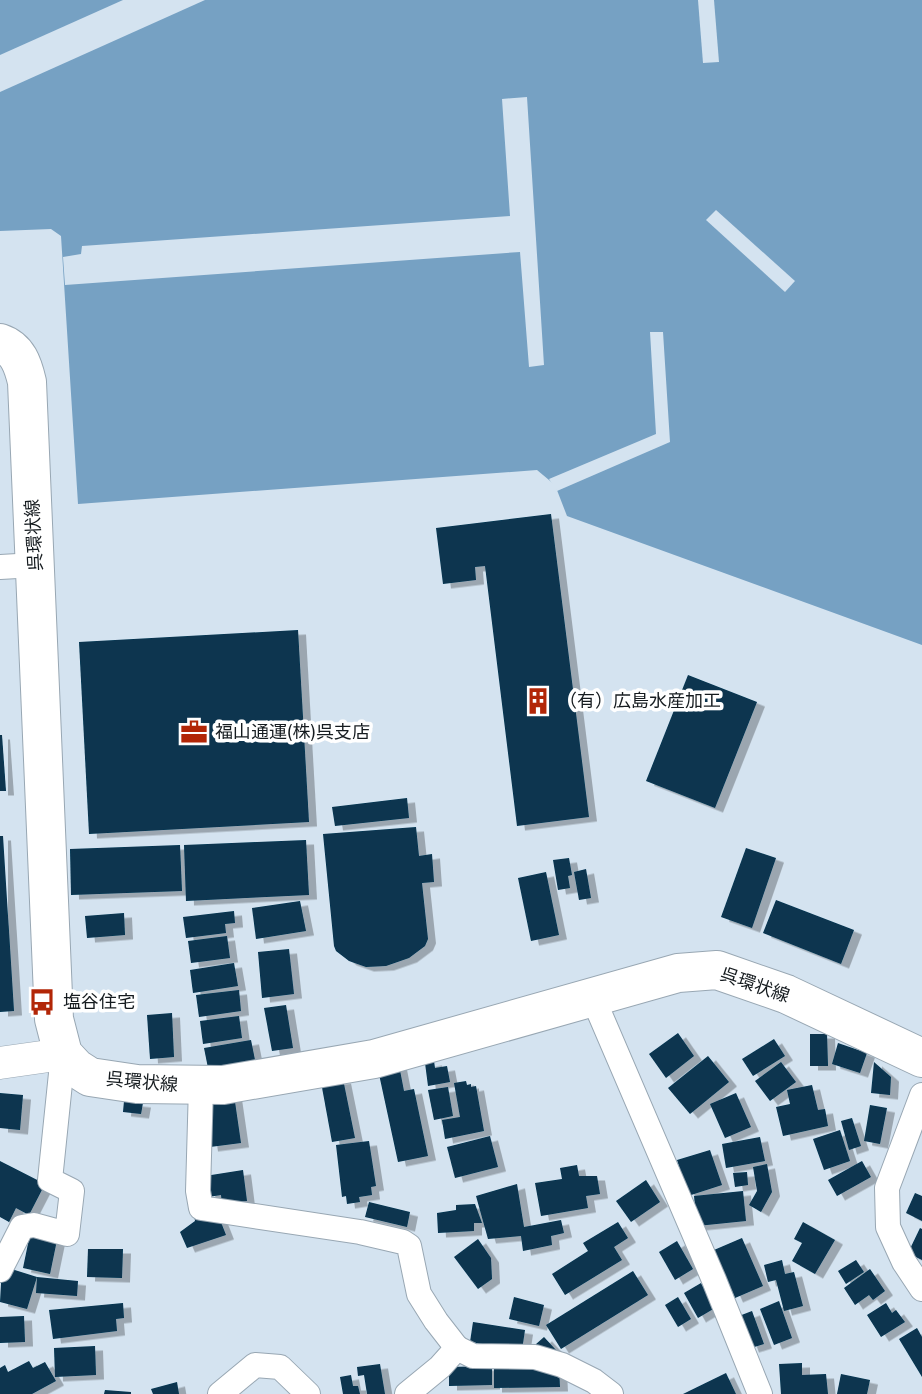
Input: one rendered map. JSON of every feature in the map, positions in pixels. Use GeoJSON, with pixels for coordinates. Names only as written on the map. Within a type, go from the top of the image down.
{"type":"FeatureCollection","features":[{"type":"Feature","properties":{"kind":"main road","name":"呉環状線"},"geometry":{"type":"LineString","coordinates":[[0,343],[11,347],[23,365],[27,383],[18,566],[54,1019],[63,1054],[76,1068],[90,1077],[137,1084],[223,1085],[374,1059],[678,973],[717,970],[786,994],[922,1058]]}},
{"type":"Feature","properties":{"kind":"street"},"geometry":{"type":"LineString","coordinates":[[593,998],[760,1394]]}},
{"type":"Feature","properties":{"kind":"street"},"geometry":{"type":"LineString","coordinates":[[0,1063],[63,1054],[50,1180],[72,1191],[67,1234],[34,1225],[22,1227],[0,1270]]}},
{"type":"Feature","properties":{"kind":"street"},"geometry":{"type":"LineString","coordinates":[[201,1086],[198,1191],[201,1208],[403,1241],[409,1246],[419,1294],[457,1348],[473,1356],[535,1357],[562,1365],[594,1381],[611,1394]]}},
{"type":"Feature","properties":{"kind":"street"},"geometry":{"type":"LineString","coordinates":[[922,1095],[887,1188],[888,1227],[904,1262],[922,1289]]}},
{"type":"Feature","properties":{"kind":"street"},"geometry":{"type":"LineString","coordinates":[[407,1394],[440,1367],[457,1348]]}},
{"type":"Feature","properties":{"kind":"street"},"geometry":{"type":"LineString","coordinates":[[220,1394],[255,1365],[280,1367],[308,1394]]}},
{"type":"Feature","properties":{"kind":"water"},"geometry":{"type":"Polygon","coordinates":[[[0,0],[922,0],[922,645],[567,516],[555,485],[537,470],[78,504],[61,236],[51,229],[0,231],[0,0]]]}},
{"type":"Feature","properties":{"kind":"pier"},"geometry":{"type":"Polygon","coordinates":[[[123,0],[205,0],[0,92],[0,55],[123,0]]]}},
{"type":"Feature","properties":{"kind":"pier"},"geometry":{"type":"Polygon","coordinates":[[[698,0],[714,0],[719,62],[703,63],[698,0]]]}},
{"type":"Feature","properties":{"kind":"pier"},"geometry":{"type":"Polygon","coordinates":[[[527,97],[544,365],[529,367],[520,252],[65,285],[63,257],[81,254],[82,246],[510,216],[502,99],[527,97]]]}},
{"type":"Feature","properties":{"kind":"pier"},"geometry":{"type":"Polygon","coordinates":[[[716,210],[795,281],[785,292],[706,220],[716,210]]]}},
{"type":"Feature","properties":{"kind":"pier"},"geometry":{"type":"Polygon","coordinates":[[[650,332],[663,332],[670,442],[557,491],[549,479],[656,434],[650,332]]]}},
{"type":"Feature","properties":{"kind":"building","name":"（有）広島水産加工"},"geometry":{"type":"Polygon","coordinates":[[[551,514],[589,817],[517,826],[485,566],[475,567],[476,580],[443,584],[436,528],[551,514]]]}},
{"type":"Feature","properties":{"kind":"building","name":"福山通運(株)呉支店"},"geometry":{"type":"Polygon","coordinates":[[[298,630],[309,822],[89,834],[79,642],[298,630]]]}},
{"type":"Feature","properties":{"kind":"building"},"geometry":{"type":"Polygon","coordinates":[[[688,675],[757,702],[715,808],[646,781],[688,675]]]}},
{"type":"Feature","properties":{"kind":"building"},"geometry":{"type":"Polygon","coordinates":[[[2,735],[6,791],[0,791],[2,735]]]}},
{"type":"Feature","properties":{"kind":"building"},"geometry":{"type":"Polygon","coordinates":[[[407,798],[409,818],[335,826],[332,807],[407,798]]]}},
{"type":"Feature","properties":{"kind":"building"},"geometry":{"type":"Polygon","coordinates":[[[416,827],[419,856],[432,854],[434,882],[422,883],[428,939],[425,946],[409,958],[386,966],[366,967],[349,961],[336,951],[334,946],[323,834],[416,827]]]}},
{"type":"Feature","properties":{"kind":"building"},"geometry":{"type":"Polygon","coordinates":[[[0,836],[3,836],[14,1011],[0,1012],[0,836]]]}},
{"type":"Feature","properties":{"kind":"building"},"geometry":{"type":"Polygon","coordinates":[[[306,840],[309,895],[186,901],[184,845],[306,840]]]}},
{"type":"Feature","properties":{"kind":"building"},"geometry":{"type":"Polygon","coordinates":[[[180,845],[182,891],[71,895],[70,849],[180,845]]]}},
{"type":"Feature","properties":{"kind":"building"},"geometry":{"type":"Polygon","coordinates":[[[746,848],[776,858],[752,928],[721,917],[746,848]]]}},
{"type":"Feature","properties":{"kind":"building"},"geometry":{"type":"Polygon","coordinates":[[[569,858],[572,875],[568,876],[570,888],[558,890],[553,860],[569,858]]]}},
{"type":"Feature","properties":{"kind":"building"},"geometry":{"type":"Polygon","coordinates":[[[586,869],[591,898],[579,900],[574,872],[586,869]]]}},
{"type":"Feature","properties":{"kind":"building"},"geometry":{"type":"Polygon","coordinates":[[[546,872],[559,935],[531,941],[518,878],[546,872]]]}},
{"type":"Feature","properties":{"kind":"building"},"geometry":{"type":"Polygon","coordinates":[[[776,900],[854,930],[841,964],[763,933],[776,900]]]}},
{"type":"Feature","properties":{"kind":"building"},"geometry":{"type":"Polygon","coordinates":[[[300,901],[306,931],[256,939],[252,908],[300,901]]]}},
{"type":"Feature","properties":{"kind":"building"},"geometry":{"type":"Polygon","coordinates":[[[234,911],[235,923],[225,924],[226,933],[186,938],[183,917],[234,911]]]}},
{"type":"Feature","properties":{"kind":"building"},"geometry":{"type":"Polygon","coordinates":[[[124,913],[125,935],[87,938],[85,916],[124,913]]]}},
{"type":"Feature","properties":{"kind":"building"},"geometry":{"type":"Polygon","coordinates":[[[227,936],[230,958],[191,963],[188,941],[227,936]]]}},
{"type":"Feature","properties":{"kind":"building"},"geometry":{"type":"Polygon","coordinates":[[[289,949],[294,994],[262,998],[258,952],[289,949]]]}},
{"type":"Feature","properties":{"kind":"building"},"geometry":{"type":"Polygon","coordinates":[[[234,963],[238,986],[193,993],[190,970],[234,963]]]}},
{"type":"Feature","properties":{"kind":"building"},"geometry":{"type":"Polygon","coordinates":[[[239,990],[241,1011],[199,1017],[196,995],[239,990]]]}},
{"type":"Feature","properties":{"kind":"building"},"geometry":{"type":"Polygon","coordinates":[[[286,1005],[293,1048],[272,1051],[264,1008],[286,1005]]]}},
{"type":"Feature","properties":{"kind":"building"},"geometry":{"type":"Polygon","coordinates":[[[172,1013],[174,1057],[150,1059],[147,1015],[172,1013]]]}},
{"type":"Feature","properties":{"kind":"building"},"geometry":{"type":"Polygon","coordinates":[[[239,1016],[242,1038],[203,1044],[200,1021],[239,1016]]]}},
{"type":"Feature","properties":{"kind":"building"},"geometry":{"type":"Polygon","coordinates":[[[678,1033],[694,1056],[666,1078],[649,1054],[678,1033]]]}},
{"type":"Feature","properties":{"kind":"building"},"geometry":{"type":"Polygon","coordinates":[[[810,1034],[827,1034],[828,1066],[810,1066],[810,1034]]]}},
{"type":"Feature","properties":{"kind":"building"},"geometry":{"type":"Polygon","coordinates":[[[774,1039],[785,1056],[753,1076],[742,1059],[774,1039]]]}},
{"type":"Feature","properties":{"kind":"building"},"geometry":{"type":"Polygon","coordinates":[[[251,1040],[256,1065],[209,1073],[204,1048],[251,1040]]]}},
{"type":"Feature","properties":{"kind":"building"},"geometry":{"type":"Polygon","coordinates":[[[838,1043],[867,1053],[860,1073],[832,1064],[838,1043]]]}},
{"type":"Feature","properties":{"kind":"building"},"geometry":{"type":"Polygon","coordinates":[[[708,1056],[729,1082],[690,1114],[668,1088],[708,1056]]]}},
{"type":"Feature","properties":{"kind":"building"},"geometry":{"type":"Polygon","coordinates":[[[398,1060],[404,1091],[414,1089],[428,1156],[398,1162],[377,1065],[398,1060]]]}},
{"type":"Feature","properties":{"kind":"building"},"geometry":{"type":"Polygon","coordinates":[[[434,1061],[435,1068],[447,1066],[450,1082],[428,1086],[425,1063],[434,1061]]]}},
{"type":"Feature","properties":{"kind":"building"},"geometry":{"type":"Polygon","coordinates":[[[781,1062],[796,1082],[770,1101],[755,1081],[781,1062]]]}},
{"type":"Feature","properties":{"kind":"building"},"geometry":{"type":"Polygon","coordinates":[[[874,1062],[891,1077],[890,1095],[871,1093],[874,1062]]]}},
{"type":"Feature","properties":{"kind":"building"},"geometry":{"type":"Polygon","coordinates":[[[343,1079],[355,1138],[332,1142],[321,1082],[343,1079]]]}},
{"type":"Feature","properties":{"kind":"building"},"geometry":{"type":"Polygon","coordinates":[[[466,1081],[471,1087],[476,1086],[484,1131],[445,1139],[442,1120],[460,1117],[454,1083],[466,1081]]]}},
{"type":"Feature","properties":{"kind":"building"},"geometry":{"type":"Polygon","coordinates":[[[812,1085],[818,1110],[825,1109],[828,1126],[783,1136],[776,1107],[790,1104],[787,1090],[812,1085]]]}},
{"type":"Feature","properties":{"kind":"building"},"geometry":{"type":"Polygon","coordinates":[[[448,1087],[453,1116],[434,1120],[428,1090],[448,1087]]]}},
{"type":"Feature","properties":{"kind":"building"},"geometry":{"type":"Polygon","coordinates":[[[0,1093],[23,1095],[20,1130],[0,1128],[0,1093]]]}},
{"type":"Feature","properties":{"kind":"building"},"geometry":{"type":"Polygon","coordinates":[[[736,1093],[751,1127],[725,1138],[710,1104],[736,1093]]]}},
{"type":"Feature","properties":{"kind":"building"},"geometry":{"type":"Polygon","coordinates":[[[234,1095],[241,1143],[210,1147],[203,1099],[234,1095]]]}},
{"type":"Feature","properties":{"kind":"building"},"geometry":{"type":"Polygon","coordinates":[[[124,1101],[143,1103],[141,1114],[123,1112],[124,1101]]]}},
{"type":"Feature","properties":{"kind":"building"},"geometry":{"type":"Polygon","coordinates":[[[870,1105],[887,1108],[880,1144],[864,1141],[870,1105]]]}},
{"type":"Feature","properties":{"kind":"building"},"geometry":{"type":"Polygon","coordinates":[[[852,1118],[861,1146],[849,1150],[841,1121],[852,1118]]]}},
{"type":"Feature","properties":{"kind":"building"},"geometry":{"type":"Polygon","coordinates":[[[840,1130],[850,1161],[824,1170],[813,1139],[840,1130]]]}},
{"type":"Feature","properties":{"kind":"building"},"geometry":{"type":"Polygon","coordinates":[[[490,1136],[498,1167],[455,1178],[447,1147],[490,1136]]]}},
{"type":"Feature","properties":{"kind":"building"},"geometry":{"type":"Polygon","coordinates":[[[760,1137],[765,1161],[726,1168],[722,1144],[760,1137]]]}},
{"type":"Feature","properties":{"kind":"building"},"geometry":{"type":"Polygon","coordinates":[[[369,1141],[376,1186],[371,1187],[372,1195],[359,1197],[360,1202],[347,1204],[346,1196],[342,1197],[336,1145],[369,1141]]]}},
{"type":"Feature","properties":{"kind":"building"},"geometry":{"type":"Polygon","coordinates":[[[710,1150],[722,1185],[688,1196],[677,1160],[710,1150]]]}},
{"type":"Feature","properties":{"kind":"building"},"geometry":{"type":"Polygon","coordinates":[[[0,1161],[45,1184],[29,1215],[16,1208],[9,1222],[0,1217],[0,1161]]]}},
{"type":"Feature","properties":{"kind":"building"},"geometry":{"type":"Polygon","coordinates":[[[862,1161],[871,1177],[837,1196],[828,1180],[862,1161]]]}},
{"type":"Feature","properties":{"kind":"building"},"geometry":{"type":"Polygon","coordinates":[[[767,1164],[772,1192],[761,1212],[749,1205],[757,1191],[753,1167],[767,1164]]]}},
{"type":"Feature","properties":{"kind":"building"},"geometry":{"type":"Polygon","coordinates":[[[577,1165],[579,1176],[597,1176],[600,1194],[586,1196],[588,1208],[541,1216],[535,1183],[562,1179],[560,1168],[577,1165]]]}},
{"type":"Feature","properties":{"kind":"building"},"geometry":{"type":"Polygon","coordinates":[[[243,1170],[247,1201],[222,1204],[221,1195],[208,1197],[205,1176],[243,1170]]]}},
{"type":"Feature","properties":{"kind":"building"},"geometry":{"type":"Polygon","coordinates":[[[747,1172],[748,1185],[735,1187],[733,1173],[747,1172]]]}},
{"type":"Feature","properties":{"kind":"building"},"geometry":{"type":"Polygon","coordinates":[[[646,1180],[660,1202],[631,1222],[616,1201],[646,1180]]]}},
{"type":"Feature","properties":{"kind":"building"},"geometry":{"type":"Polygon","coordinates":[[[517,1184],[524,1227],[561,1220],[564,1233],[551,1236],[552,1245],[523,1251],[521,1236],[488,1239],[476,1196],[517,1184]]]}},
{"type":"Feature","properties":{"kind":"building"},"geometry":{"type":"Polygon","coordinates":[[[743,1191],[746,1221],[697,1226],[694,1196],[743,1191]]]}},
{"type":"Feature","properties":{"kind":"building"},"geometry":{"type":"Polygon","coordinates":[[[915,1193],[922,1196],[922,1221],[906,1213],[915,1193]]]}},
{"type":"Feature","properties":{"kind":"building"},"geometry":{"type":"Polygon","coordinates":[[[369,1202],[410,1212],[407,1227],[365,1217],[369,1202]]]}},
{"type":"Feature","properties":{"kind":"building"},"geometry":{"type":"Polygon","coordinates":[[[475,1204],[482,1223],[474,1223],[474,1231],[438,1233],[437,1213],[456,1210],[456,1205],[475,1204]]]}},
{"type":"Feature","properties":{"kind":"building"},"geometry":{"type":"Polygon","coordinates":[[[217,1212],[226,1235],[187,1248],[180,1232],[195,1221],[194,1214],[217,1212]]]}},
{"type":"Feature","properties":{"kind":"building"},"geometry":{"type":"Polygon","coordinates":[[[618,1222],[628,1238],[614,1247],[622,1260],[565,1295],[552,1274],[588,1251],[583,1243],[618,1222]]]}},
{"type":"Feature","properties":{"kind":"building"},"geometry":{"type":"Polygon","coordinates":[[[803,1222],[835,1240],[815,1274],[792,1261],[802,1243],[794,1239],[803,1222]]]}},
{"type":"Feature","properties":{"kind":"building"},"geometry":{"type":"Polygon","coordinates":[[[920,1228],[922,1229],[922,1260],[908,1253],[920,1228]]]}},
{"type":"Feature","properties":{"kind":"building"},"geometry":{"type":"Polygon","coordinates":[[[30,1234],[57,1240],[50,1274],[23,1268],[30,1234]]]}},
{"type":"Feature","properties":{"kind":"building"},"geometry":{"type":"Polygon","coordinates":[[[742,1238],[763,1286],[735,1298],[714,1250],[742,1238]]]}},
{"type":"Feature","properties":{"kind":"building"},"geometry":{"type":"Polygon","coordinates":[[[478,1239],[491,1258],[492,1279],[478,1289],[454,1257],[478,1239]]]}},
{"type":"Feature","properties":{"kind":"building"},"geometry":{"type":"Polygon","coordinates":[[[677,1241],[693,1269],[675,1280],[659,1252],[677,1241]]]}},
{"type":"Feature","properties":{"kind":"building"},"geometry":{"type":"Polygon","coordinates":[[[88,1249],[123,1249],[122,1278],[87,1277],[88,1249]]]}},
{"type":"Feature","properties":{"kind":"building"},"geometry":{"type":"Polygon","coordinates":[[[782,1260],[785,1274],[794,1272],[803,1306],[784,1311],[776,1280],[768,1282],[764,1265],[782,1260]]]}},
{"type":"Feature","properties":{"kind":"building"},"geometry":{"type":"Polygon","coordinates":[[[856,1260],[864,1272],[846,1284],[838,1271],[856,1260]]]}},
{"type":"Feature","properties":{"kind":"building"},"geometry":{"type":"Polygon","coordinates":[[[2,1266],[37,1277],[27,1309],[0,1302],[2,1266]]]}},
{"type":"Feature","properties":{"kind":"building"},"geometry":{"type":"Polygon","coordinates":[[[870,1269],[885,1291],[873,1300],[869,1295],[855,1305],[844,1288],[870,1269]]]}},
{"type":"Feature","properties":{"kind":"building"},"geometry":{"type":"Polygon","coordinates":[[[633,1271],[648,1295],[561,1349],[546,1325],[633,1271]]]}},
{"type":"Feature","properties":{"kind":"building"},"geometry":{"type":"Polygon","coordinates":[[[37,1277],[78,1281],[77,1296],[36,1293],[37,1277]]]}},
{"type":"Feature","properties":{"kind":"building"},"geometry":{"type":"Polygon","coordinates":[[[701,1283],[715,1308],[698,1318],[684,1293],[701,1283]]]}},
{"type":"Feature","properties":{"kind":"building"},"geometry":{"type":"Polygon","coordinates":[[[514,1297],[544,1305],[539,1326],[509,1319],[514,1297]]]}},
{"type":"Feature","properties":{"kind":"building"},"geometry":{"type":"Polygon","coordinates":[[[678,1297],[691,1319],[678,1327],[665,1305],[678,1297]]]}},
{"type":"Feature","properties":{"kind":"building"},"geometry":{"type":"Polygon","coordinates":[[[779,1301],[792,1338],[774,1345],[760,1309],[779,1301]]]}},
{"type":"Feature","properties":{"kind":"building"},"geometry":{"type":"Polygon","coordinates":[[[123,1303],[124,1318],[116,1319],[117,1331],[53,1339],[49,1310],[123,1303]]]}},
{"type":"Feature","properties":{"kind":"building"},"geometry":{"type":"Polygon","coordinates":[[[886,1303],[892,1313],[896,1310],[905,1322],[881,1337],[867,1315],[886,1303]]]}},
{"type":"Feature","properties":{"kind":"building"},"geometry":{"type":"Polygon","coordinates":[[[752,1311],[764,1344],[751,1348],[739,1316],[752,1311]]]}},
{"type":"Feature","properties":{"kind":"building"},"geometry":{"type":"Polygon","coordinates":[[[24,1316],[25,1342],[0,1343],[0,1317],[24,1316]]]}},
{"type":"Feature","properties":{"kind":"building"},"geometry":{"type":"Polygon","coordinates":[[[473,1322],[525,1330],[522,1350],[470,1342],[473,1322]]]}},
{"type":"Feature","properties":{"kind":"building"},"geometry":{"type":"Polygon","coordinates":[[[917,1328],[922,1337],[922,1377],[899,1339],[917,1328]]]}},
{"type":"Feature","properties":{"kind":"building"},"geometry":{"type":"Polygon","coordinates":[[[544,1337],[556,1350],[546,1357],[535,1345],[544,1337]]]}},
{"type":"Feature","properties":{"kind":"building"},"geometry":{"type":"Polygon","coordinates":[[[95,1346],[96,1375],[55,1377],[54,1348],[95,1346]]]}},
{"type":"Feature","properties":{"kind":"building"},"geometry":{"type":"Polygon","coordinates":[[[29,1361],[33,1368],[45,1362],[56,1381],[32,1394],[0,1394],[0,1368],[5,1365],[8,1372],[29,1361]]]}},
{"type":"Feature","properties":{"kind":"building"},"geometry":{"type":"Polygon","coordinates":[[[494,1362],[559,1369],[560,1387],[494,1388],[494,1362]]]}},
{"type":"Feature","properties":{"kind":"building"},"geometry":{"type":"Polygon","coordinates":[[[802,1363],[802,1375],[826,1374],[828,1394],[781,1394],[779,1364],[802,1363]]]}},
{"type":"Feature","properties":{"kind":"building"},"geometry":{"type":"Polygon","coordinates":[[[380,1364],[385,1394],[367,1394],[364,1375],[358,1376],[357,1367],[380,1364]]]}},
{"type":"Feature","properties":{"kind":"building"},"geometry":{"type":"Polygon","coordinates":[[[492,1366],[492,1385],[449,1386],[449,1367],[492,1366]]]}},
{"type":"Feature","properties":{"kind":"building"},"geometry":{"type":"Polygon","coordinates":[[[726,1373],[736,1394],[683,1394],[726,1373]]]}},
{"type":"Feature","properties":{"kind":"building"},"geometry":{"type":"Polygon","coordinates":[[[841,1374],[870,1380],[867,1394],[837,1394],[841,1374]]]}},
{"type":"Feature","properties":{"kind":"building"},"geometry":{"type":"Polygon","coordinates":[[[351,1375],[353,1386],[358,1386],[360,1394],[343,1394],[340,1377],[351,1375]]]}},
{"type":"Feature","properties":{"kind":"building"},"geometry":{"type":"Polygon","coordinates":[[[177,1382],[179,1394],[153,1394],[151,1389],[177,1382]]]}},
{"type":"Feature","properties":{"kind":"building"},"geometry":{"type":"Polygon","coordinates":[[[105,1390],[131,1392],[131,1394],[104,1394],[105,1390]]]}},
{"type":"Feature","properties":{"kind":"place","name":"（有）広島水産加工"},"geometry":{"type":"Point","coordinates":[538,701]}},
{"type":"Feature","properties":{"kind":"place","name":"福山通運(株)呉支店"},"geometry":{"type":"Point","coordinates":[194,732]}},
{"type":"Feature","properties":{"kind":"place","name":"塩谷住宅"},"geometry":{"type":"Point","coordinates":[42,1002]}}]}
